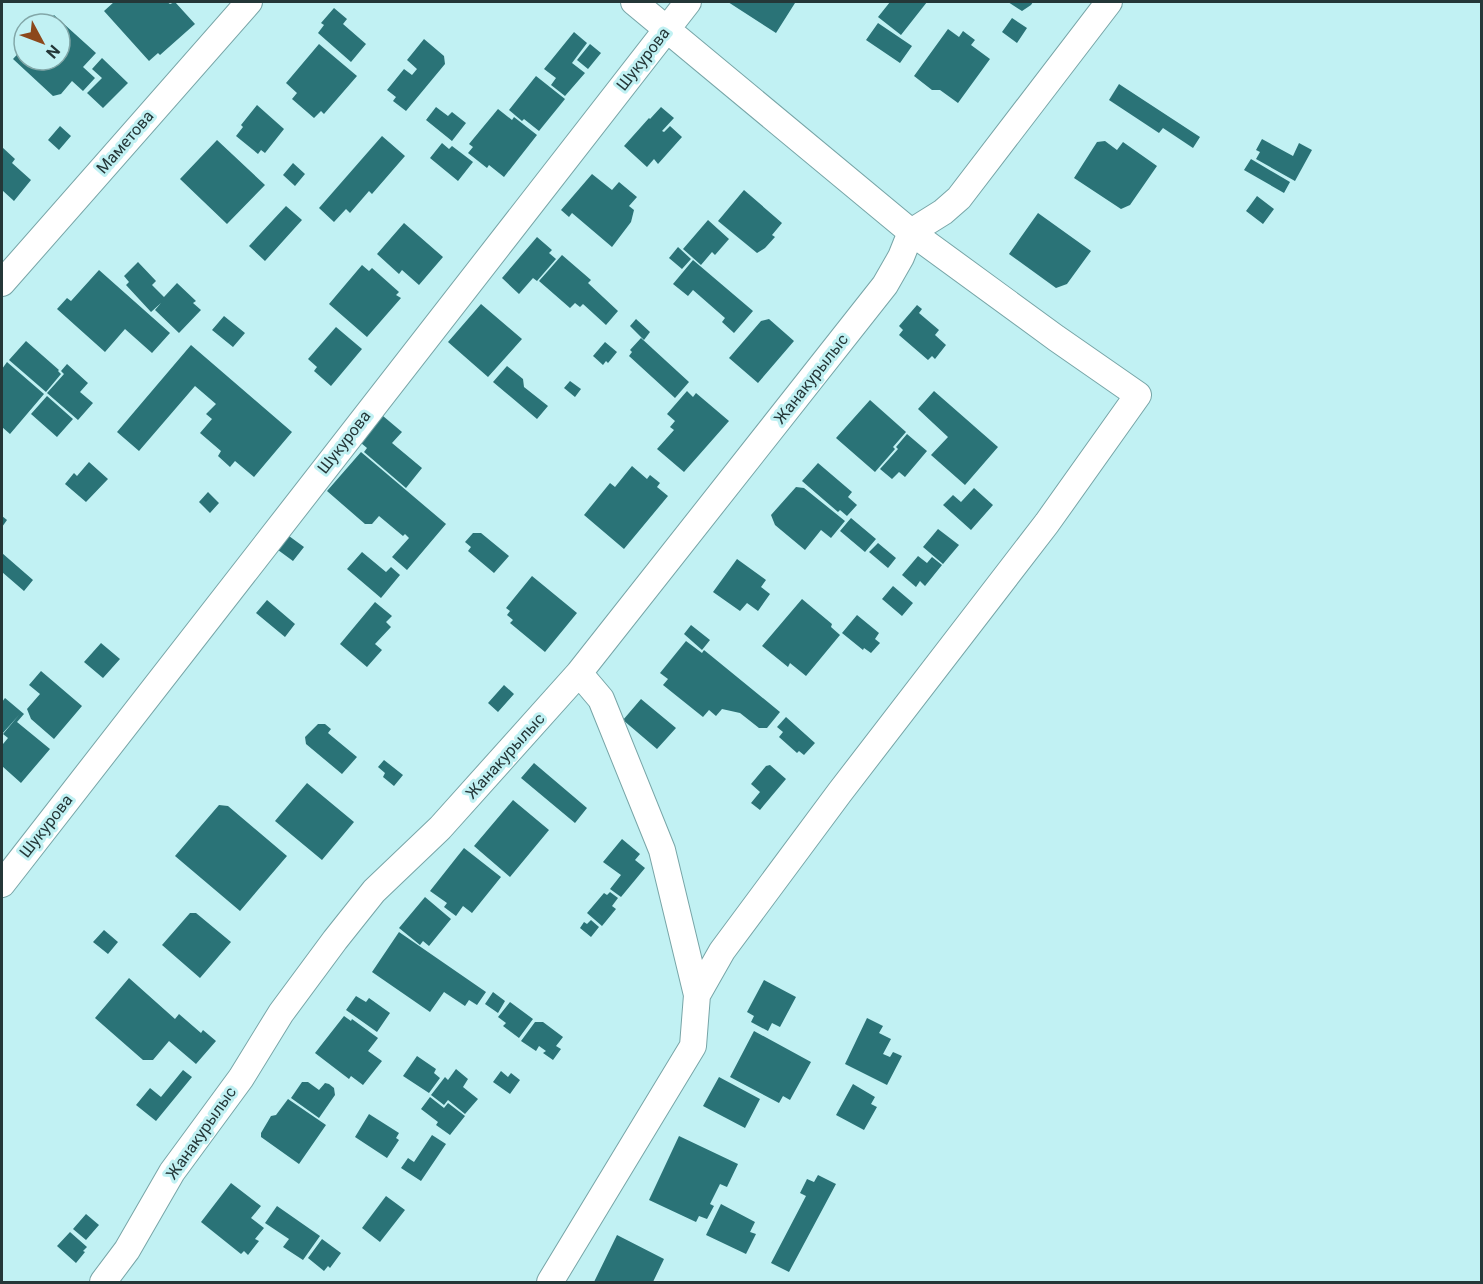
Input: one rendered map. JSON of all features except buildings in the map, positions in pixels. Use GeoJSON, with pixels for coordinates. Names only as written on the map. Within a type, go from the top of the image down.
{"type":"FeatureCollection","features":[{"type":"Feature","properties":{"kind":"street","name":"Маметова"},"geometry":{"type":"LineString","coordinates":[[2,284],[249,2]]}},
{"type":"Feature","properties":{"kind":"street"},"geometry":{"type":"LineString","coordinates":[[634,2],[911,232],[1138,395],[1047,523],[840,792],[722,951],[698,995]]}},
{"type":"Feature","properties":{"kind":"street","name":"Шукурова"},"geometry":{"type":"LineString","coordinates":[[2,884],[688,2]]}},
{"type":"Feature","properties":{"kind":"street"},"geometry":{"type":"LineString","coordinates":[[911,232],[943,212],[959,198],[1109,2]]}},
{"type":"Feature","properties":{"kind":"street","name":"Жанакурылыс"},"geometry":{"type":"LineString","coordinates":[[103,1282],[127,1250],[172,1172],[241,1078],[281,1013],[335,940],[374,891],[440,828],[579,673],[885,285],[902,257],[911,232]]}},
{"type":"Feature","properties":{"kind":"street"},"geometry":{"type":"LineString","coordinates":[[550,1282],[693,1046],[698,995],[662,850],[601,699],[579,673]]}}]}
